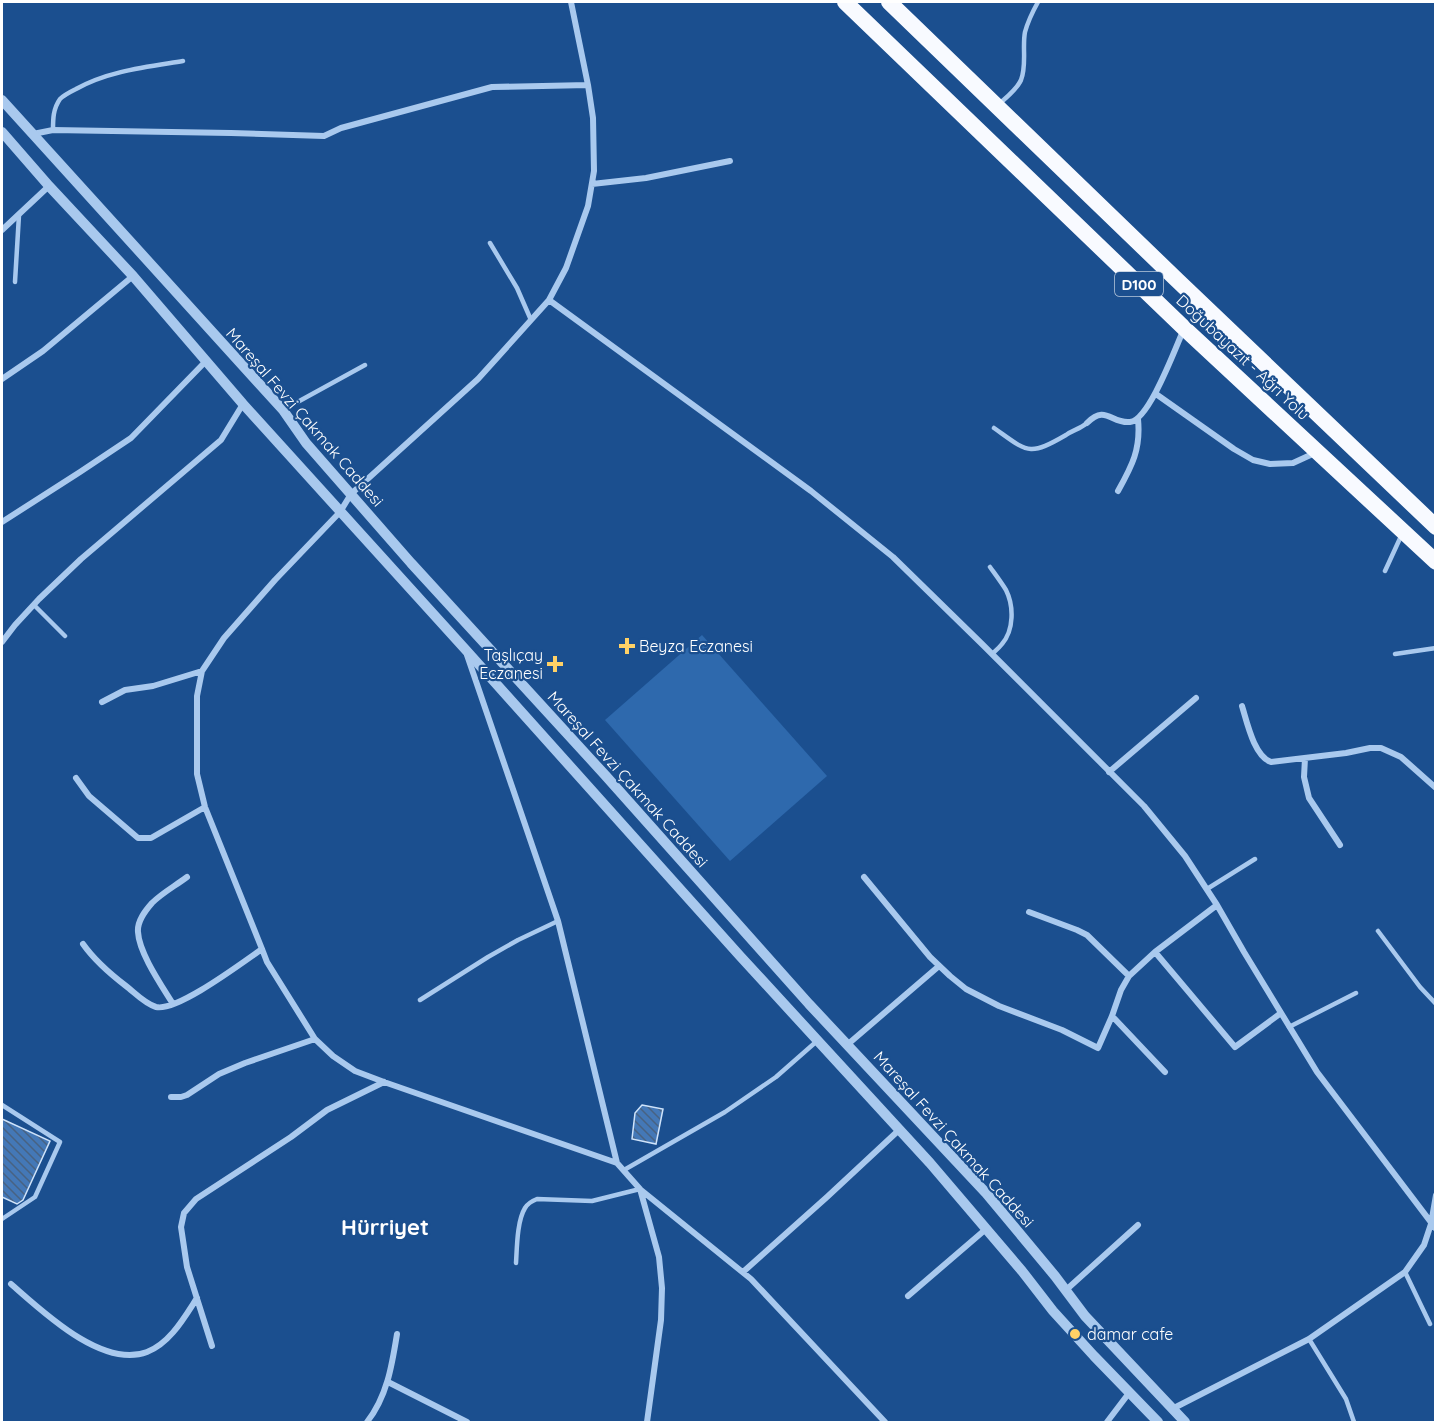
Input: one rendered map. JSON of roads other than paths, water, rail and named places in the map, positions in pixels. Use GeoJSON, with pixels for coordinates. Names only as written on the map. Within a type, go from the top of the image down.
{"type":"FeatureCollection","features":[{"type":"Feature","properties":{"kind":"highway","name":"Doğubayazıt - Ağrı Yolu"},"geometry":{"type":"LineString","coordinates":[[845,2],[1184,328],[1436,562]]}},
{"type":"Feature","properties":{"kind":"highway","name":"Doğubayazıt - Ağrı Yolu"},"geometry":{"type":"LineString","coordinates":[[898,4],[997,105],[1436,527]]}},
{"type":"Feature","properties":{"kind":"street"},"geometry":{"type":"LineString","coordinates":[[570,2],[593,118],[594,171],[588,206],[566,268],[549,300],[478,380],[351,494],[340,512],[224,638],[202,671],[197,696],[197,774],[205,807],[267,962],[315,1039],[333,1056],[355,1071],[384,1082],[616,1163],[640,1189],[751,1279],[885,1422]]}},
{"type":"Feature","properties":{"kind":"street"},"geometry":{"type":"LineString","coordinates":[[33,134],[53,130],[324,136],[341,129],[492,87],[588,85]]}},
{"type":"Feature","properties":{"kind":"street","name":"Mareşal Fevzi Çakmak Caddesi"},"geometry":{"type":"LineString","coordinates":[[2,100],[283,410],[306,443],[411,563],[847,1045],[986,1193],[1085,1316],[1185,1422]]}},
{"type":"Feature","properties":{"kind":"street","name":"Mareşal Fevzi Çakmak Caddesi"},"geometry":{"type":"LineString","coordinates":[[2,132],[133,276],[340,512],[817,1041],[930,1163],[1053,1311],[1158,1422]]}},
{"type":"Feature","properties":{"kind":"street"},"geometry":{"type":"LineString","coordinates":[[592,184],[646,178],[730,161]]}},
{"type":"Feature","properties":{"kind":"street"},"geometry":{"type":"LineString","coordinates":[[2,230],[49,186]]}},
{"type":"Feature","properties":{"kind":"street"},"geometry":{"type":"LineString","coordinates":[[2,378],[43,351],[133,276]]}},
{"type":"Feature","properties":{"kind":"street"},"geometry":{"type":"LineString","coordinates":[[549,300],[811,491],[893,557],[1144,806],[1185,856],[1207,889],[1317,1072],[1433,1227]]}},
{"type":"Feature","properties":{"kind":"street"},"geometry":{"type":"LineString","coordinates":[[1087,423],[1092,417],[1098,415],[1126,423],[1138,418],[1156,394],[1184,328]]}},
{"type":"Feature","properties":{"kind":"street"},"geometry":{"type":"LineString","coordinates":[[2,522],[131,438],[207,360]]}},
{"type":"Feature","properties":{"kind":"street"},"geometry":{"type":"LineString","coordinates":[[1156,394],[1253,460],[1270,464],[1293,464],[1317,451]]}},
{"type":"Feature","properties":{"kind":"street"},"geometry":{"type":"LineString","coordinates":[[2,642],[34,604],[81,560],[221,440],[243,404]]}},
{"type":"Feature","properties":{"kind":"street"},"geometry":{"type":"LineString","coordinates":[[1118,491],[1133,464],[1138,443],[1138,418]]}},
{"type":"Feature","properties":{"kind":"street"},"geometry":{"type":"LineString","coordinates":[[465,649],[558,921],[616,1163]]}},
{"type":"Feature","properties":{"kind":"street"},"geometry":{"type":"LineString","coordinates":[[102,702],[125,690],[153,686],[202,671]]}},
{"type":"Feature","properties":{"kind":"street"},"geometry":{"type":"LineString","coordinates":[[1109,772],[1196,698]]}},
{"type":"Feature","properties":{"kind":"street"},"geometry":{"type":"LineString","coordinates":[[1242,706],[1256,748],[1264,760],[1271,762],[1381,748],[1401,757],[1436,788]]}},
{"type":"Feature","properties":{"kind":"street"},"geometry":{"type":"LineString","coordinates":[[1305,758],[1304,777],[1309,798],[1340,845]]}},
{"type":"Feature","properties":{"kind":"street"},"geometry":{"type":"LineString","coordinates":[[76,778],[89,796],[138,838],[151,838],[205,807]]}},
{"type":"Feature","properties":{"kind":"street"},"geometry":{"type":"LineString","coordinates":[[864,877],[930,957],[966,989],[999,1006],[1062,1030],[1098,1048],[1121,990],[1129,976],[1155,952],[1217,905]]}},
{"type":"Feature","properties":{"kind":"street"},"geometry":{"type":"LineString","coordinates":[[173,1004],[152,969],[138,933],[144,913],[153,902],[187,878]]}},
{"type":"Feature","properties":{"kind":"street"},"geometry":{"type":"LineString","coordinates":[[1029,912],[1087,935],[1129,976]]}},
{"type":"Feature","properties":{"kind":"street"},"geometry":{"type":"LineString","coordinates":[[82,944],[100,966],[144,1001],[156,1007],[173,1004],[213,982],[262,949]]}},
{"type":"Feature","properties":{"kind":"street"},"geometry":{"type":"LineString","coordinates":[[1155,952],[1235,1047],[1281,1014]]}},
{"type":"Feature","properties":{"kind":"street"},"geometry":{"type":"LineString","coordinates":[[847,1045],[939,966]]}},
{"type":"Feature","properties":{"kind":"street"},"geometry":{"type":"LineString","coordinates":[[1112,1016],[1165,1072]]}},
{"type":"Feature","properties":{"kind":"street"},"geometry":{"type":"LineString","coordinates":[[171,1096],[187,1095],[219,1074],[244,1062],[315,1039]]}},
{"type":"Feature","properties":{"kind":"street"},"geometry":{"type":"LineString","coordinates":[[212,1346],[187,1267],[181,1227],[184,1213],[196,1199],[267,1154],[327,1110],[384,1082]]}},
{"type":"Feature","properties":{"kind":"street"},"geometry":{"type":"LineString","coordinates":[[743,1272],[899,1130]]}},
{"type":"Feature","properties":{"kind":"street"},"geometry":{"type":"LineString","coordinates":[[640,1189],[659,1257],[662,1288],[661,1320],[647,1422]]}},
{"type":"Feature","properties":{"kind":"street"},"geometry":{"type":"LineString","coordinates":[[1172,1408],[1309,1339],[1405,1272],[1424,1245],[1433,1227],[1436,1195]]}},
{"type":"Feature","properties":{"kind":"street"},"geometry":{"type":"LineString","coordinates":[[1066,1290],[1138,1225]]}},
{"type":"Feature","properties":{"kind":"street"},"geometry":{"type":"LineString","coordinates":[[908,1296],[986,1229]]}},
{"type":"Feature","properties":{"kind":"street"},"geometry":{"type":"LineString","coordinates":[[11,1284],[41,1311],[77,1337],[117,1354],[133,1355],[148,1351],[162,1342],[179,1325],[197,1298]]}},
{"type":"Feature","properties":{"kind":"street"},"geometry":{"type":"LineString","coordinates":[[367,1422],[388,1382],[397,1334]]}},
{"type":"Feature","properties":{"kind":"street"},"geometry":{"type":"LineString","coordinates":[[388,1382],[467,1422]]}},
{"type":"Feature","properties":{"kind":"street"},"geometry":{"type":"LineString","coordinates":[[1107,1422],[1129,1393]]}},
{"type":"Feature","properties":{"kind":"lane"},"geometry":{"type":"LineString","coordinates":[[997,105],[1021,81],[1025,33],[1038,2]]}},
{"type":"Feature","properties":{"kind":"lane"},"geometry":{"type":"LineString","coordinates":[[53,130],[53,117],[62,97],[84,85],[127,69],[183,61]]}},
{"type":"Feature","properties":{"kind":"lane"},"geometry":{"type":"LineString","coordinates":[[15,282],[18,215]]}},
{"type":"Feature","properties":{"kind":"lane"},"geometry":{"type":"LineString","coordinates":[[490,243],[517,288],[531,320]]}},
{"type":"Feature","properties":{"kind":"lane"},"geometry":{"type":"LineString","coordinates":[[283,410],[364,365]]}},
{"type":"Feature","properties":{"kind":"lane"},"geometry":{"type":"LineString","coordinates":[[994,428],[1029,450],[1047,446],[1087,423]]}},
{"type":"Feature","properties":{"kind":"lane"},"geometry":{"type":"LineString","coordinates":[[1385,572],[1403,531]]}},
{"type":"Feature","properties":{"kind":"lane"},"geometry":{"type":"LineString","coordinates":[[990,567],[1006,591],[1011,608],[1011,624],[1007,636],[1003,644],[992,654]]}},
{"type":"Feature","properties":{"kind":"lane"},"geometry":{"type":"LineString","coordinates":[[34,604],[65,636]]}},
{"type":"Feature","properties":{"kind":"lane"},"geometry":{"type":"LineString","coordinates":[[1395,654],[1436,648]]}},
{"type":"Feature","properties":{"kind":"lane"},"geometry":{"type":"LineString","coordinates":[[1207,889],[1255,859]]}},
{"type":"Feature","properties":{"kind":"lane"},"geometry":{"type":"LineString","coordinates":[[420,1000],[488,957],[558,921]]}},
{"type":"Feature","properties":{"kind":"lane"},"geometry":{"type":"LineString","coordinates":[[1378,931],[1420,987],[1436,1004]]}},
{"type":"Feature","properties":{"kind":"lane"},"geometry":{"type":"LineString","coordinates":[[1289,1027],[1356,993]]}},
{"type":"Feature","properties":{"kind":"lane"},"geometry":{"type":"LineString","coordinates":[[624,1170],[725,1113],[776,1077],[817,1041]]}},
{"type":"Feature","properties":{"kind":"lane"},"geometry":{"type":"LineString","coordinates":[[2,1105],[60,1142],[35,1197],[2,1219]]}},
{"type":"Feature","properties":{"kind":"lane"},"geometry":{"type":"LineString","coordinates":[[516,1263],[521,1220],[524,1209],[530,1202],[537,1199],[592,1201],[640,1189]]}},
{"type":"Feature","properties":{"kind":"lane"},"geometry":{"type":"LineString","coordinates":[[1405,1272],[1430,1324]]}},
{"type":"Feature","properties":{"kind":"lane"},"geometry":{"type":"LineString","coordinates":[[1309,1339],[1346,1399],[1354,1422]]}},
{"type":"Feature","properties":{"kind":"place","name":"Beyza Eczanesi"},"geometry":{"type":"Point","coordinates":[627,646]}},
{"type":"Feature","properties":{"kind":"place","name":"Taşlıçay Eczanesi"},"geometry":{"type":"Point","coordinates":[555,664]}},
{"type":"Feature","properties":{"kind":"place","name":"damar cafe"},"geometry":{"type":"Point","coordinates":[1075,1334]}},
{"type":"Feature","properties":{"kind":"district","name":"Hürriyet"},"geometry":{"type":"Point","coordinates":[385,1227]}}]}
